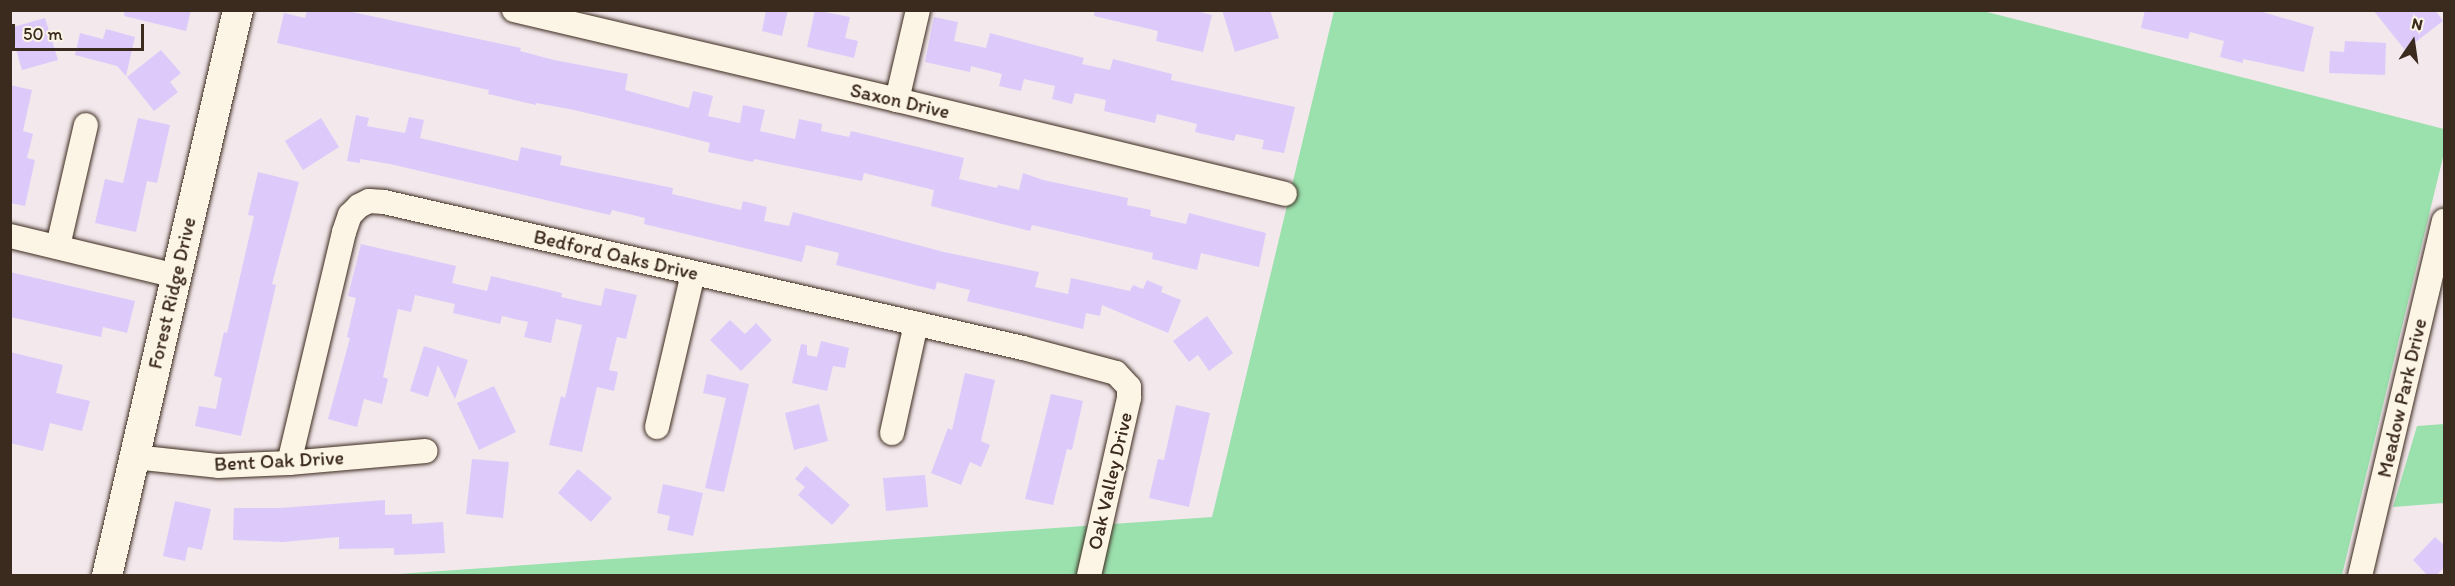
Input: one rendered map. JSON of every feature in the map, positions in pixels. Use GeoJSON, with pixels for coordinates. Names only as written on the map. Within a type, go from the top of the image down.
{"type":"FeatureCollection","features":[{"type":"Feature","properties":{"kind":"main road","name":"Forest Ridge Drive"},"geometry":{"type":"LineString","coordinates":[[107,576],[238,10]]}},
{"type":"Feature","properties":{"kind":"street","name":"Saxon Drive"},"geometry":{"type":"LineString","coordinates":[[514,10],[1285,194]]}},
{"type":"Feature","properties":{"kind":"street"},"geometry":{"type":"LineString","coordinates":[[897,100],[918,10]]}},
{"type":"Feature","properties":{"kind":"street"},"geometry":{"type":"LineString","coordinates":[[58,246],[86,125]]}},
{"type":"Feature","properties":{"kind":"street","name":"Bedford Oaks Drive"},"geometry":{"type":"LineString","coordinates":[[289,463],[344,232],[350,215],[369,201],[384,202],[916,324],[1116,373],[1129,387]]}},
{"type":"Feature","properties":{"kind":"street","name":"Meadow Park Drive"},"geometry":{"type":"LineString","coordinates":[[2360,576],[2445,221]]}},
{"type":"Feature","properties":{"kind":"street"},"geometry":{"type":"LineString","coordinates":[[10,236],[176,276]]}},
{"type":"Feature","properties":{"kind":"street"},"geometry":{"type":"LineString","coordinates":[[657,427],[693,273]]}},
{"type":"Feature","properties":{"kind":"street"},"geometry":{"type":"LineString","coordinates":[[892,433],[916,324]]}},
{"type":"Feature","properties":{"kind":"street","name":"Oak Valley Drive"},"geometry":{"type":"LineString","coordinates":[[1089,576],[1130,398],[1129,387]]}},
{"type":"Feature","properties":{"kind":"street","name":"Bent Oak Drive"},"geometry":{"type":"LineString","coordinates":[[134,458],[218,466],[289,463],[425,451]]}},
{"type":"Feature","properties":{"kind":"green space"},"geometry":{"type":"Polygon","coordinates":[[[1334,11],[1983,11],[2444,129],[2444,153],[2342,575],[369,576],[1212,517],[1334,11]]]}},
{"type":"Feature","properties":{"kind":"green space"},"geometry":{"type":"Polygon","coordinates":[[[2444,424],[2444,503],[2393,507],[2417,426],[2444,424]]]}},
{"type":"Feature","properties":{"kind":"building"},"geometry":{"type":"Polygon","coordinates":[[[125,10],[191,10],[186,31],[124,16],[125,10]]]}},
{"type":"Feature","properties":{"kind":"building"},"geometry":{"type":"Polygon","coordinates":[[[307,10],[343,10],[521,48],[520,51],[554,60],[628,74],[625,90],[689,108],[693,91],[713,96],[708,116],[740,123],[743,105],[765,110],[760,131],[795,139],[799,119],[822,124],[821,131],[849,137],[851,131],[964,158],[959,179],[997,188],[998,185],[1019,190],[1023,173],[1043,180],[1128,198],[1127,205],[1151,210],[1150,216],[1186,224],[1189,213],[1266,233],[1259,267],[1201,253],[1197,270],[1152,259],[1153,253],[1032,225],[1030,231],[931,206],[934,190],[864,173],[862,181],[708,152],[710,143],[655,129],[574,110],[536,103],[536,105],[488,94],[489,90],[277,43],[284,13],[305,18],[307,10]]]}},
{"type":"Feature","properties":{"kind":"building"},"geometry":{"type":"Polygon","coordinates":[[[766,10],[788,10],[782,36],[762,31],[766,10]]]}},
{"type":"Feature","properties":{"kind":"building"},"geometry":{"type":"Polygon","coordinates":[[[815,10],[850,17],[845,38],[858,41],[854,58],[807,47],[815,10]]]}},
{"type":"Feature","properties":{"kind":"building"},"geometry":{"type":"Polygon","coordinates":[[[1095,10],[1193,10],[1212,15],[1203,52],[1156,41],[1158,31],[1094,16],[1095,10]]]}},
{"type":"Feature","properties":{"kind":"building"},"geometry":{"type":"Polygon","coordinates":[[[1222,10],[1270,10],[1279,38],[1235,52],[1222,10]]]}},
{"type":"Feature","properties":{"kind":"building"},"geometry":{"type":"Polygon","coordinates":[[[2145,10],[2256,10],[2314,27],[2304,72],[2243,59],[2243,63],[2220,57],[2224,41],[2190,32],[2188,39],[2141,28],[2145,10]]]}},
{"type":"Feature","properties":{"kind":"building"},"geometry":{"type":"Polygon","coordinates":[[[2373,10],[2435,10],[2443,21],[2405,50],[2373,10]]]}},
{"type":"Feature","properties":{"kind":"building"},"geometry":{"type":"Polygon","coordinates":[[[934,17],[958,22],[954,41],[986,48],[990,33],[1084,58],[1082,64],[1110,70],[1113,59],[1172,74],[1171,80],[1295,107],[1284,153],[1262,149],[1264,140],[1236,134],[1234,141],[1195,132],[1197,124],[1157,114],[1155,123],[1104,111],[1106,100],[1075,93],[1072,104],[1052,99],[1055,86],[1024,79],[1021,91],[999,86],[1002,74],[971,66],[970,72],[925,62],[934,17]]]}},
{"type":"Feature","properties":{"kind":"building"},"geometry":{"type":"Polygon","coordinates":[[[45,18],[58,60],[22,70],[10,28],[45,18]]]}},
{"type":"Feature","properties":{"kind":"building"},"geometry":{"type":"Polygon","coordinates":[[[106,29],[135,37],[126,76],[117,66],[75,55],[80,33],[103,39],[106,29]]]}},
{"type":"Feature","properties":{"kind":"building"},"geometry":{"type":"Polygon","coordinates":[[[2345,41],[2386,43],[2385,75],[2329,73],[2330,51],[2344,52],[2345,41]]]}},
{"type":"Feature","properties":{"kind":"building"},"geometry":{"type":"Polygon","coordinates":[[[161,50],[181,73],[170,82],[178,92],[154,111],[127,77],[161,50]]]}},
{"type":"Feature","properties":{"kind":"building"},"geometry":{"type":"Polygon","coordinates":[[[10,85],[32,90],[23,131],[33,134],[27,158],[35,160],[25,206],[10,203],[10,85]]]}},
{"type":"Feature","properties":{"kind":"building"},"geometry":{"type":"Polygon","coordinates":[[[356,115],[369,118],[367,126],[405,133],[409,117],[424,120],[420,138],[518,161],[521,147],[562,156],[560,165],[673,188],[672,194],[741,210],[743,201],[767,207],[764,221],[789,226],[793,212],[944,252],[1039,272],[1035,287],[1068,294],[1071,278],[1130,291],[1133,285],[1143,289],[1147,280],[1163,287],[1161,292],[1181,300],[1168,333],[1102,305],[1100,316],[1086,313],[1083,329],[967,301],[970,290],[937,282],[935,290],[836,265],[839,253],[806,245],[802,262],[644,224],[645,218],[612,210],[610,215],[390,164],[360,159],[360,163],[347,161],[356,115]]]}},
{"type":"Feature","properties":{"kind":"building"},"geometry":{"type":"Polygon","coordinates":[[[138,118],[170,125],[157,183],[147,181],[136,232],[95,223],[105,179],[123,183],[138,118]]]}},
{"type":"Feature","properties":{"kind":"building"},"geometry":{"type":"Polygon","coordinates":[[[321,118],[339,147],[303,170],[285,141],[321,118]]]}},
{"type":"Feature","properties":{"kind":"building"},"geometry":{"type":"Polygon","coordinates":[[[258,172],[299,182],[272,284],[276,285],[241,436],[195,426],[199,406],[216,409],[222,378],[214,376],[224,332],[227,333],[254,216],[248,215],[258,172]]]}},
{"type":"Feature","properties":{"kind":"building"},"geometry":{"type":"Polygon","coordinates":[[[361,244],[456,266],[452,283],[487,291],[491,276],[562,293],[561,297],[601,306],[605,288],[637,295],[626,339],[617,337],[609,370],[618,372],[614,391],[597,387],[582,452],[549,445],[561,396],[565,398],[582,325],[556,319],[551,343],[524,337],[528,322],[502,316],[500,324],[453,313],[455,304],[415,295],[411,312],[398,309],[383,377],[388,379],[382,404],[364,399],[357,427],[328,419],[350,338],[347,337],[356,298],[348,296],[361,244]]]}},
{"type":"Feature","properties":{"kind":"building"},"geometry":{"type":"Polygon","coordinates":[[[10,272],[135,301],[127,333],[103,327],[101,337],[10,317],[10,272]]]}},
{"type":"Feature","properties":{"kind":"building"},"geometry":{"type":"Polygon","coordinates":[[[1207,316],[1233,353],[1209,371],[1198,355],[1189,362],[1173,341],[1207,316]]]}},
{"type":"Feature","properties":{"kind":"building"},"geometry":{"type":"Polygon","coordinates":[[[730,320],[745,334],[756,323],[772,340],[741,371],[710,340],[730,320]]]}},
{"type":"Feature","properties":{"kind":"building"},"geometry":{"type":"Polygon","coordinates":[[[821,341],[849,348],[845,368],[833,366],[827,391],[792,383],[801,344],[807,345],[807,355],[817,357],[821,341]]]}},
{"type":"Feature","properties":{"kind":"building"},"geometry":{"type":"Polygon","coordinates":[[[424,346],[468,360],[455,399],[438,365],[428,397],[410,391],[424,346]]]}},
{"type":"Feature","properties":{"kind":"building"},"geometry":{"type":"Polygon","coordinates":[[[10,352],[63,365],[56,393],[90,401],[82,431],[50,423],[43,451],[10,443],[10,352]]]}},
{"type":"Feature","properties":{"kind":"building"},"geometry":{"type":"Polygon","coordinates":[[[965,373],[995,380],[981,441],[990,445],[981,467],[970,462],[961,485],[931,473],[948,428],[952,430],[965,373]]]}},
{"type":"Feature","properties":{"kind":"building"},"geometry":{"type":"Polygon","coordinates":[[[707,374],[749,384],[724,492],[705,488],[726,398],[703,393],[707,374]]]}},
{"type":"Feature","properties":{"kind":"building"},"geometry":{"type":"Polygon","coordinates":[[[494,386],[516,432],[479,450],[457,403],[494,386]]]}},
{"type":"Feature","properties":{"kind":"building"},"geometry":{"type":"Polygon","coordinates":[[[1051,394],[1083,401],[1072,450],[1067,449],[1053,505],[1025,499],[1051,394]]]}},
{"type":"Feature","properties":{"kind":"building"},"geometry":{"type":"Polygon","coordinates":[[[819,404],[828,441],[794,450],[785,413],[819,404]]]}},
{"type":"Feature","properties":{"kind":"building"},"geometry":{"type":"Polygon","coordinates":[[[1176,405],[1210,413],[1189,507],[1149,498],[1158,459],[1164,460],[1176,405]]]}},
{"type":"Feature","properties":{"kind":"building"},"geometry":{"type":"Polygon","coordinates":[[[472,459],[509,462],[503,518],[466,514],[472,459]]]}},
{"type":"Feature","properties":{"kind":"building"},"geometry":{"type":"Polygon","coordinates":[[[806,466],[850,505],[832,525],[798,495],[805,487],[795,479],[806,466]]]}},
{"type":"Feature","properties":{"kind":"building"},"geometry":{"type":"Polygon","coordinates":[[[578,469],[612,498],[591,522],[558,493],[578,469]]]}},
{"type":"Feature","properties":{"kind":"building"},"geometry":{"type":"Polygon","coordinates":[[[925,475],[928,507],[886,511],[883,478],[925,475]]]}},
{"type":"Feature","properties":{"kind":"building"},"geometry":{"type":"Polygon","coordinates":[[[663,484],[703,493],[693,536],[667,530],[670,516],[657,513],[663,484]]]}},
{"type":"Feature","properties":{"kind":"building"},"geometry":{"type":"Polygon","coordinates":[[[385,500],[385,515],[412,514],[412,524],[443,522],[445,553],[394,555],[394,548],[339,549],[339,537],[283,542],[233,540],[234,508],[280,508],[385,500]]]}},
{"type":"Feature","properties":{"kind":"building"},"geometry":{"type":"Polygon","coordinates":[[[175,501],[211,509],[202,550],[188,547],[185,561],[163,556],[175,501]]]}},
{"type":"Feature","properties":{"kind":"building"},"geometry":{"type":"Polygon","coordinates":[[[2435,537],[2445,546],[2445,566],[2436,576],[2428,576],[2413,560],[2435,537]]]}}]}
